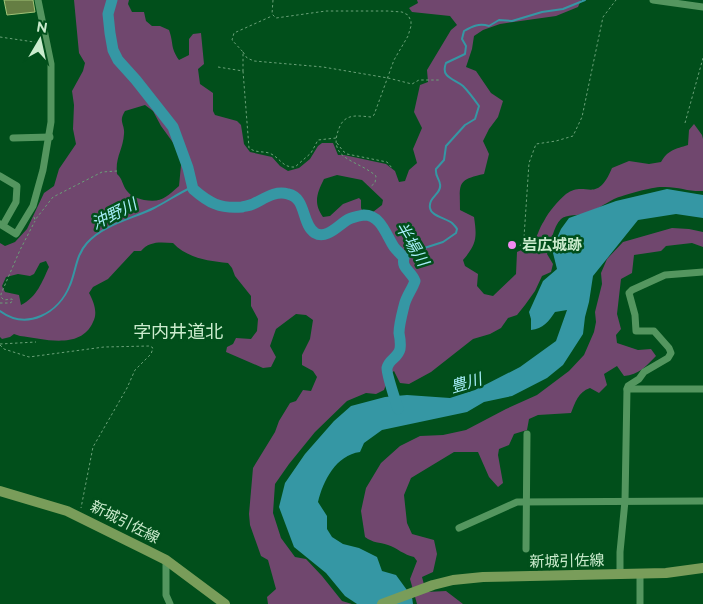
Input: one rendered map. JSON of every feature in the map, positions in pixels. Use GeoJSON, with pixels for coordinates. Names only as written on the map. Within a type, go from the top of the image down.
{"type":"FeatureCollection","features":[{"type":"Feature","properties":{"kind":"main road","name":"新城引佐線"},"geometry":{"type":"LineString","coordinates":[[0,491],[80,516],[166,560],[225,604]]}},
{"type":"Feature","properties":{"kind":"main road","name":"新城引佐線"},"geometry":{"type":"LineString","coordinates":[[382,604],[433,585],[453,580],[483,577],[620,575],[679,572],[703,568]]}},
{"type":"Feature","properties":{"kind":"street"},"geometry":{"type":"LineString","coordinates":[[0,176],[17,186],[16,202],[2,225],[16,234],[33,206],[50,137],[52,71],[38,0]]}},
{"type":"Feature","properties":{"kind":"street"},"geometry":{"type":"LineString","coordinates":[[653,0],[703,7]]}},
{"type":"Feature","properties":{"kind":"street"},"geometry":{"type":"LineString","coordinates":[[13,138],[50,137]]}},
{"type":"Feature","properties":{"kind":"street"},"geometry":{"type":"LineString","coordinates":[[620,575],[620,552],[625,501],[627,389],[644,372],[668,358],[671,353],[654,331],[636,331],[635,315],[629,293],[665,275],[703,272]]}},
{"type":"Feature","properties":{"kind":"street"},"geometry":{"type":"LineString","coordinates":[[627,389],[703,389]]}},
{"type":"Feature","properties":{"kind":"street"},"geometry":{"type":"LineString","coordinates":[[526,549],[527,434]]}},
{"type":"Feature","properties":{"kind":"street"},"geometry":{"type":"LineString","coordinates":[[459,528],[517,502],[526,501],[703,501]]}},
{"type":"Feature","properties":{"kind":"street"},"geometry":{"type":"LineString","coordinates":[[166,560],[166,596],[170,604]]}},
{"type":"Feature","properties":{"kind":"street"},"geometry":{"type":"LineString","coordinates":[[640,574],[640,604]]}},
{"type":"Feature","properties":{"kind":"path"},"geometry":{"type":"LineString","coordinates":[[272,16],[273,0]]}},
{"type":"Feature","properties":{"kind":"path"},"geometry":{"type":"LineString","coordinates":[[520,246],[524,237],[529,162],[536,144],[573,136],[582,117],[603,17],[616,0]]}},
{"type":"Feature","properties":{"kind":"path"},"geometry":{"type":"LineString","coordinates":[[370,187],[375,183],[376,176],[342,155],[336,148],[336,142],[342,122],[349,117],[371,118],[374,115],[388,78],[394,60],[408,36],[411,21],[408,16],[402,12],[326,11],[295,14],[282,18],[272,16],[234,32],[232,40],[247,58],[254,60],[323,67],[388,78],[412,84],[419,80],[440,80]]}},
{"type":"Feature","properties":{"kind":"path"},"geometry":{"type":"LineString","coordinates":[[0,37],[47,43]]}},
{"type":"Feature","properties":{"kind":"path"},"geometry":{"type":"LineString","coordinates":[[243,52],[249,148],[254,151],[272,154],[285,166],[294,167],[311,153],[318,140],[337,138]]}},
{"type":"Feature","properties":{"kind":"path"},"geometry":{"type":"LineString","coordinates":[[685,123],[703,58]]}},
{"type":"Feature","properties":{"kind":"path"},"geometry":{"type":"LineString","coordinates":[[218,67],[243,71]]}},
{"type":"Feature","properties":{"kind":"path"},"geometry":{"type":"LineString","coordinates":[[336,142],[347,154],[387,162],[392,168]]}},
{"type":"Feature","properties":{"kind":"path"},"geometry":{"type":"LineString","coordinates":[[0,303],[10,303],[13,301],[12,299],[4,300],[1,298],[1,294],[35,220],[53,198],[102,172],[117,171]]}},
{"type":"Feature","properties":{"kind":"path"},"geometry":{"type":"LineString","coordinates":[[33,206],[35,220]]}},
{"type":"Feature","properties":{"kind":"path"},"geometry":{"type":"LineString","coordinates":[[0,345],[36,342]]}},
{"type":"Feature","properties":{"kind":"path"},"geometry":{"type":"LineString","coordinates":[[0,345],[4,349],[29,357],[104,347],[150,346],[153,348],[152,354],[135,370],[128,388],[93,447],[80,516]]}},
{"type":"Feature","properties":{"kind":"shaded area"},"geometry":{"type":"Polygon","coordinates":[[[74,0],[129,0],[128,4],[132,12],[144,12],[146,21],[152,26],[160,26],[169,30],[173,48],[179,60],[189,55],[189,39],[193,34],[201,33],[204,64],[198,69],[200,84],[213,93],[213,111],[215,115],[237,121],[241,125],[244,144],[250,152],[272,157],[280,166],[288,171],[299,168],[310,159],[322,143],[333,143],[338,155],[386,164],[395,171],[399,182],[405,181],[409,170],[417,163],[413,149],[422,128],[414,112],[420,85],[428,82],[427,70],[451,30],[457,25],[450,16],[412,12],[409,8],[418,3],[417,0],[581,0],[578,7],[556,16],[500,24],[483,30],[474,36],[466,67],[476,71],[491,93],[503,101],[498,117],[483,141],[489,154],[484,174],[468,178],[460,189],[460,210],[474,217],[476,230],[473,245],[463,260],[465,266],[478,274],[477,286],[484,294],[493,296],[516,274],[517,252],[531,245],[548,214],[566,194],[579,189],[596,189],[601,186],[612,168],[629,161],[649,164],[661,162],[669,152],[688,145],[689,130],[694,124],[703,139],[703,191],[657,187],[618,197],[587,213],[563,217],[558,222],[552,235],[547,254],[553,264],[551,272],[542,276],[535,291],[517,315],[508,318],[501,328],[490,334],[473,339],[431,372],[409,384],[400,383],[394,371],[390,374],[384,390],[376,394],[366,393],[347,401],[315,432],[275,484],[273,513],[281,538],[295,557],[306,559],[342,601],[352,604],[268,604],[267,597],[276,589],[268,560],[261,556],[250,525],[249,514],[253,468],[290,403],[296,401],[303,390],[311,391],[317,377],[313,371],[302,365],[302,355],[310,339],[313,320],[306,315],[296,314],[276,329],[270,346],[276,357],[271,367],[263,368],[226,352],[227,347],[233,344],[236,338],[251,339],[257,331],[258,319],[251,306],[251,296],[235,276],[228,263],[198,258],[185,252],[173,243],[159,242],[148,245],[141,251],[134,251],[108,279],[93,287],[89,293],[95,308],[94,319],[87,331],[80,336],[71,340],[61,341],[14,334],[2,339],[0,337],[0,243],[5,246],[15,242],[27,229],[44,193],[54,186],[59,169],[76,144],[73,129],[74,105],[72,91],[83,71],[85,63],[79,53],[74,0]],[[145,105],[125,111],[123,115],[124,134],[117,163],[117,174],[125,189],[132,196],[155,201],[167,196],[179,186],[182,155],[161,126],[153,111],[145,105]],[[337,175],[324,179],[317,198],[318,207],[323,217],[330,216],[343,204],[359,198],[363,212],[373,212],[382,205],[383,200],[362,180],[337,175]],[[46,261],[40,263],[34,274],[30,276],[18,274],[6,277],[2,286],[5,292],[19,295],[21,305],[27,302],[35,293],[49,267],[46,261]]]}},
{"type":"Feature","properties":{"kind":"shaded area"},"geometry":{"type":"Polygon","coordinates":[[[672,228],[703,232],[703,247],[692,243],[666,246],[661,251],[634,255],[632,273],[621,279],[617,314],[621,329],[616,335],[617,343],[638,350],[651,349],[656,356],[649,363],[638,372],[629,375],[624,376],[617,366],[604,374],[607,385],[599,393],[590,388],[583,392],[571,413],[538,415],[529,419],[527,430],[514,434],[509,445],[499,449],[498,455],[503,483],[498,487],[489,477],[478,452],[454,452],[411,478],[404,495],[407,523],[412,534],[434,540],[437,554],[433,572],[422,577],[426,592],[446,591],[463,604],[417,604],[410,579],[417,561],[414,557],[365,537],[361,511],[366,488],[381,463],[400,446],[420,436],[443,435],[466,430],[537,395],[569,371],[584,355],[594,332],[595,312],[602,284],[601,273],[607,259],[623,242],[672,228]]]}},
{"type":"Feature","properties":{"kind":"water"},"geometry":{"type":"Polygon","coordinates":[[[667,189],[703,195],[703,218],[676,214],[638,220],[593,276],[583,334],[563,365],[547,378],[512,396],[484,402],[467,412],[382,430],[364,443],[360,452],[344,458],[332,470],[323,486],[318,502],[327,516],[327,529],[332,537],[343,544],[359,548],[377,557],[382,571],[396,575],[412,597],[413,604],[357,604],[345,596],[326,573],[294,547],[279,507],[285,483],[305,454],[334,421],[351,406],[385,397],[407,395],[450,398],[475,390],[520,367],[556,341],[567,310],[555,312],[542,326],[531,330],[529,312],[543,281],[557,269],[552,249],[561,229],[569,218],[616,201],[667,189]]]}},
{"type":"Feature","properties":{"kind":"building"},"geometry":{"type":"Polygon","coordinates":[[[4,0],[33,0],[35,12],[7,15],[4,0]]]}},
{"type":"Feature","properties":{"kind":"waterway","name":"半場川"},"geometry":{"type":"LineString","coordinates":[[112,0],[108,14],[113,50],[118,60],[173,127],[188,168],[193,189],[215,204],[227,207],[250,205],[279,193],[294,196],[301,206],[311,229],[319,235],[328,233],[351,218],[364,215],[375,218],[382,226],[394,247],[404,258],[405,267],[415,281],[405,302],[401,319],[399,333],[400,349],[387,368],[398,409]]}},
{"type":"Feature","properties":{"kind":"waterway"},"geometry":{"type":"LineString","coordinates":[[404,258],[415,251],[443,242],[456,233],[457,229],[454,225],[431,211],[430,204],[440,187],[436,169],[444,160],[446,146],[465,125],[475,119],[479,106],[463,86],[449,78],[445,72],[446,63],[465,54],[466,46],[462,39],[464,31],[476,26],[489,26],[499,20],[512,21],[542,12],[563,9],[585,0]]}},
{"type":"Feature","properties":{"kind":"waterway","name":"沖野川"},"geometry":{"type":"LineString","coordinates":[[0,311],[10,317],[21,319],[31,319],[50,311],[65,295],[83,248],[94,236],[110,226],[154,208],[188,189],[193,189]]}},
{"type":"Feature","properties":{"kind":"place","name":"岩広城跡"},"geometry":{"type":"Point","coordinates":[512,245]}},
{"type":"Feature","properties":{"kind":"district","name":"字内井道北"},"geometry":{"type":"Point","coordinates":[178,331]}},
{"type":"Feature","properties":{"kind":"water label","name":"豊川"},"geometry":{"type":"Point","coordinates":[466,383]}}]}
